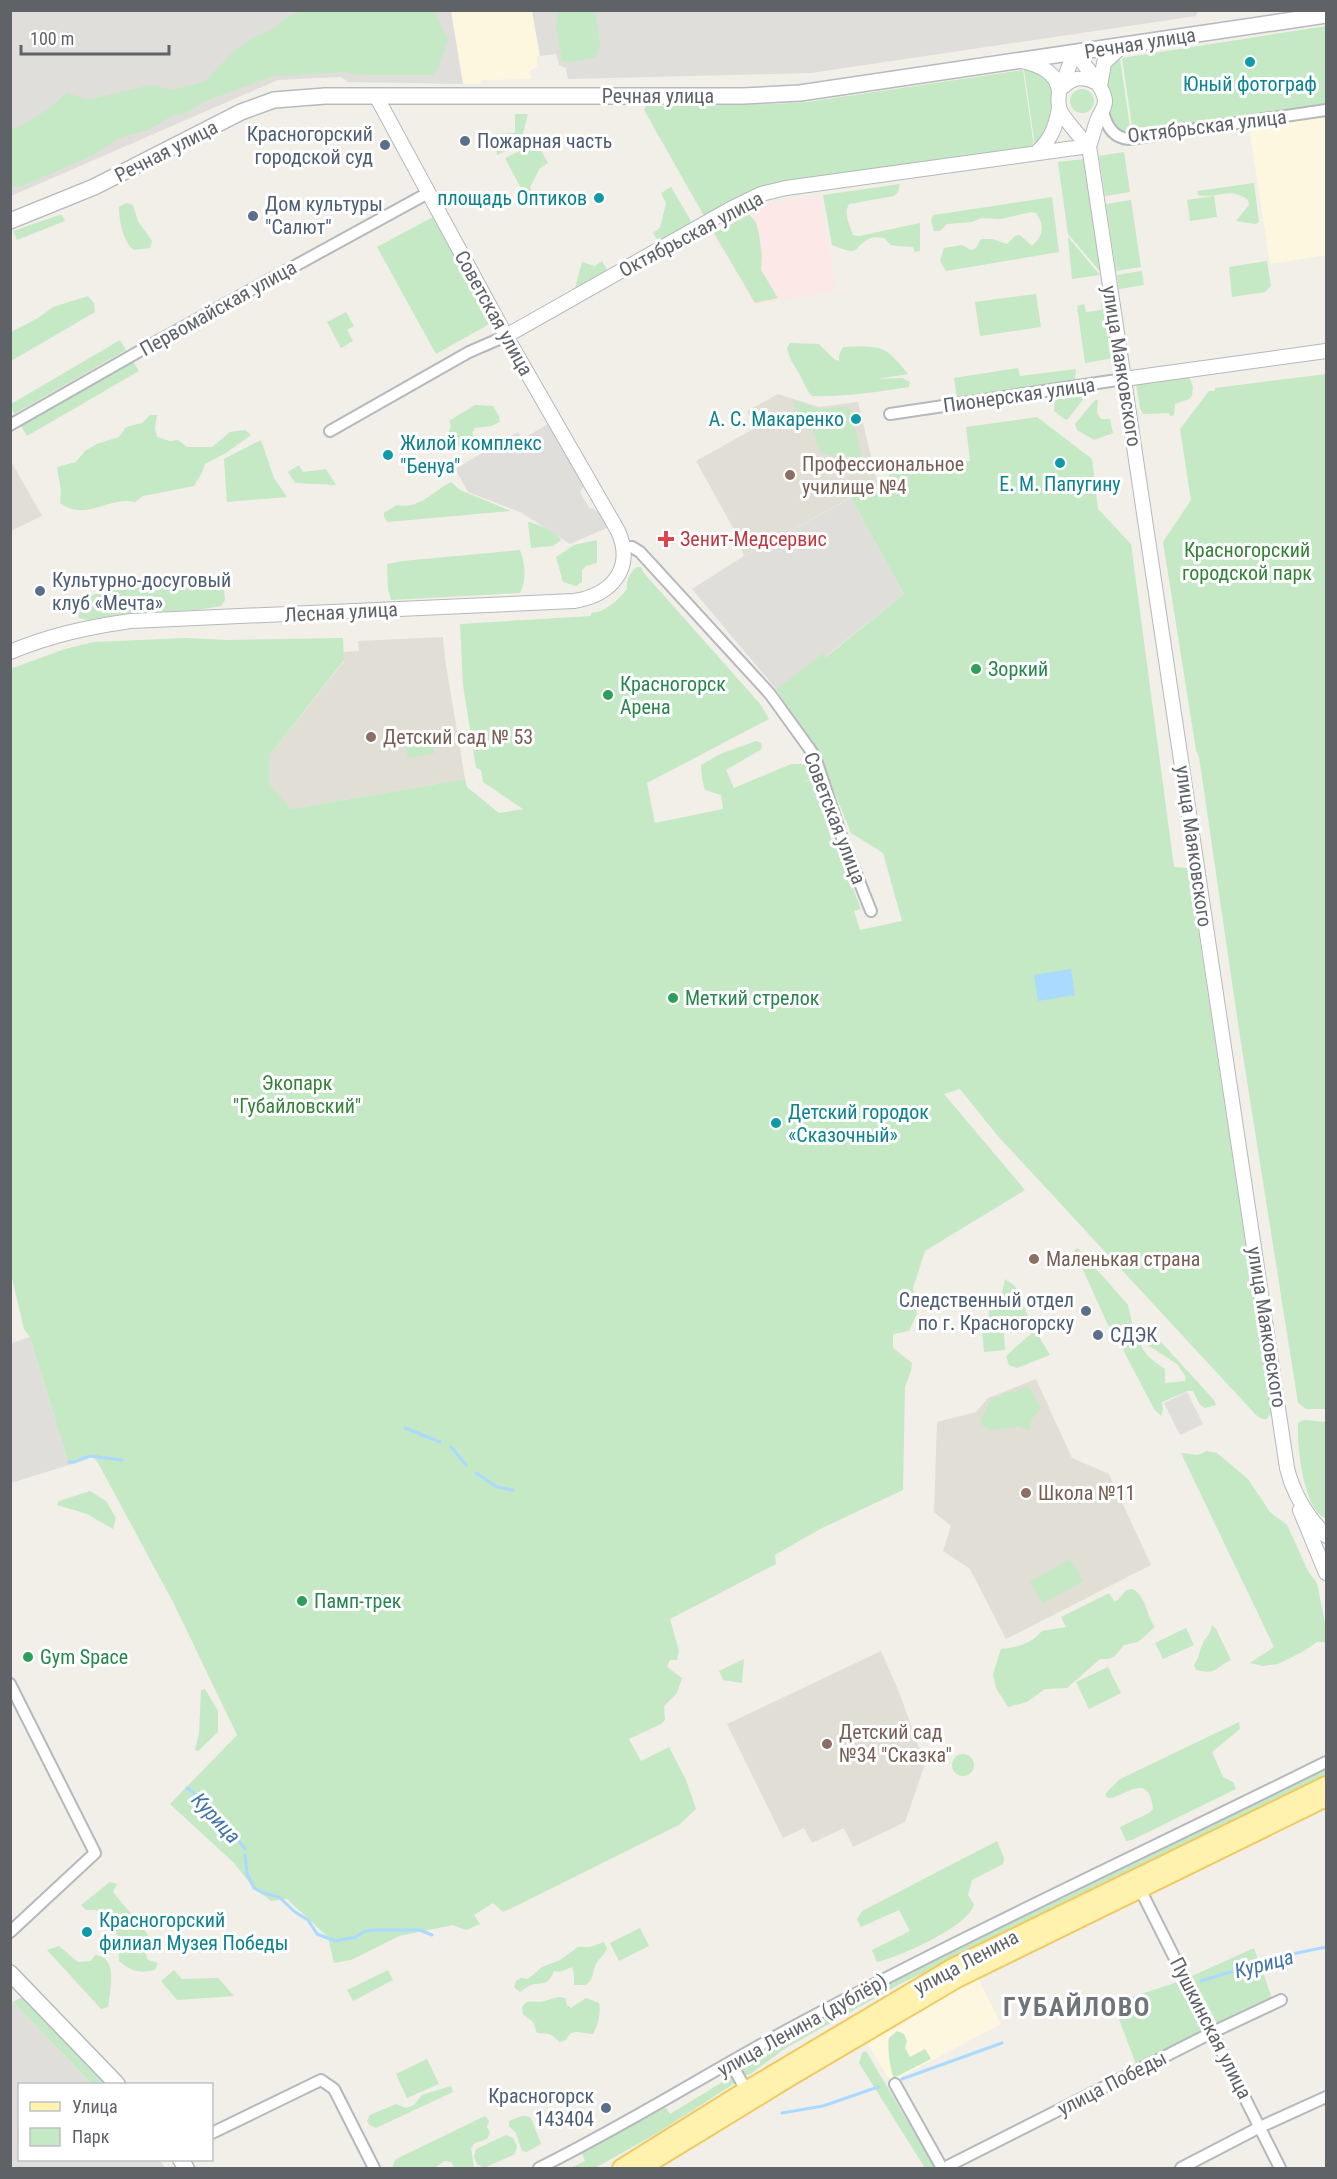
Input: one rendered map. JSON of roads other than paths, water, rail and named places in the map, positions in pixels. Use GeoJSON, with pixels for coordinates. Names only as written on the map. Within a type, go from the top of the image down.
{"type":"FeatureCollection","features":[{"type":"Feature","properties":{"kind":"main road","name":"Речная улица"},"geometry":{"type":"LineString","coordinates":[[10,221],[94,187],[241,112],[289,98],[776,95],[1074,54],[1326,15]]}},
{"type":"Feature","properties":{"kind":"main road","name":"улица Ленина"},"geometry":{"type":"LineString","coordinates":[[621,2169],[746,2090],[967,1960],[1326,1785]]}},
{"type":"Feature","properties":{"kind":"main road","name":"улица Ленина"},"geometry":{"type":"LineString","coordinates":[[642,2169],[973,1970],[1326,1798]]}},
{"type":"Feature","properties":{"kind":"main road"},"geometry":{"type":"LineString","coordinates":[[10,1973],[115,2083]]}},
{"type":"Feature","properties":{"kind":"street","name":"улица Маяковского"},"geometry":{"type":"LineString","coordinates":[[1097,84],[1104,63],[1122,46]]}},
{"type":"Feature","properties":{"kind":"street","name":"улица Маяковского"},"geometry":{"type":"LineString","coordinates":[[1074,54],[1090,71],[1104,94],[1105,102],[1089,146],[1291,1485],[1306,1511],[1326,1536]]}},
{"type":"Feature","properties":{"kind":"street"},"geometry":{"type":"LineString","coordinates":[[1037,152],[1051,137],[1057,122],[1061,90],[1074,54]]}},
{"type":"Feature","properties":{"kind":"street"},"geometry":{"type":"LineString","coordinates":[[1022,61],[1035,64],[1052,75],[1061,90]]}},
{"type":"Feature","properties":{"kind":"street"},"geometry":{"type":"LineString","coordinates":[[1061,90],[1075,78],[1082,78],[1097,84]]}},
{"type":"Feature","properties":{"kind":"street","name":"Советская улица"},"geometry":{"type":"LineString","coordinates":[[376,96],[506,336],[616,528],[623,547],[632,547],[640,552],[747,668],[802,737],[814,757],[843,841],[871,911]]}},
{"type":"Feature","properties":{"kind":"street"},"geometry":{"type":"LineString","coordinates":[[1059,108],[1082,141],[1089,146]]}},
{"type":"Feature","properties":{"kind":"street","name":"Октябрьская улица"},"geometry":{"type":"LineString","coordinates":[[1100,115],[1119,138],[1129,139],[1326,111]]}},
{"type":"Feature","properties":{"kind":"street"},"geometry":{"type":"LineString","coordinates":[[1070,122],[1084,124],[1100,115]]}},
{"type":"Feature","properties":{"kind":"street","name":"Октябрьская улица"},"geometry":{"type":"LineString","coordinates":[[330,431],[469,352],[506,336],[732,208],[761,194],[786,188],[1089,146]]}},
{"type":"Feature","properties":{"kind":"street","name":"Первомайская улица"},"geometry":{"type":"LineString","coordinates":[[10,425],[145,348],[428,193]]}},
{"type":"Feature","properties":{"kind":"street","name":"Пионерская улица"},"geometry":{"type":"LineString","coordinates":[[890,414],[1326,351]]}},
{"type":"Feature","properties":{"kind":"street","name":"Лесная улица"},"geometry":{"type":"LineString","coordinates":[[10,652],[57,634],[131,621],[574,601],[594,597],[609,587],[620,569],[623,547]]}},
{"type":"Feature","properties":{"kind":"street"},"geometry":{"type":"LineString","coordinates":[[1291,1485],[1326,1568]]}},
{"type":"Feature","properties":{"kind":"street"},"geometry":{"type":"LineString","coordinates":[[10,1684],[95,1852],[10,1932]]}},
{"type":"Feature","properties":{"kind":"street","name":"улица Ленина (дублёр)"},"geometry":{"type":"LineString","coordinates":[[539,2169],[645,2113],[794,2027],[943,1950],[1326,1762]]}},
{"type":"Feature","properties":{"kind":"street","name":"Пушкинская улица"},"geometry":{"type":"LineString","coordinates":[[1140,1889],[1280,2169]]}},
{"type":"Feature","properties":{"kind":"street","name":"улица Победы"},"geometry":{"type":"LineString","coordinates":[[943,2169],[1281,2000]]}},
{"type":"Feature","properties":{"kind":"street"},"geometry":{"type":"LineString","coordinates":[[731,2063],[746,2090]]}},
{"type":"Feature","properties":{"kind":"street"},"geometry":{"type":"LineString","coordinates":[[213,2133],[321,2080],[334,2089],[374,2169]]}},
{"type":"Feature","properties":{"kind":"street"},"geometry":{"type":"LineString","coordinates":[[895,2084],[943,2169]]}},
{"type":"Feature","properties":{"kind":"street"},"geometry":{"type":"LineString","coordinates":[[1181,2169],[1260,2127],[1326,2097]]}},
{"type":"Feature","properties":{"kind":"water"},"geometry":{"type":"Polygon","coordinates":[[[1071,969],[1075,995],[1038,1001],[1034,975],[1071,969]]]}},
{"type":"Feature","properties":{"kind":"waterway"},"geometry":{"type":"LineString","coordinates":[[405,1428],[440,1442]]}},
{"type":"Feature","properties":{"kind":"waterway"},"geometry":{"type":"LineString","coordinates":[[451,1447],[466,1465]]}},
{"type":"Feature","properties":{"kind":"waterway"},"geometry":{"type":"LineString","coordinates":[[77,1461],[90,1456],[122,1460]]}},
{"type":"Feature","properties":{"kind":"waterway"},"geometry":{"type":"LineString","coordinates":[[69,1462],[75,1462]]}},
{"type":"Feature","properties":{"kind":"waterway"},"geometry":{"type":"LineString","coordinates":[[476,1473],[497,1487],[513,1490]]}},
{"type":"Feature","properties":{"kind":"waterway","name":"Курица"},"geometry":{"type":"LineString","coordinates":[[187,1788],[200,1798],[208,1815],[227,1826],[245,1849]]}},
{"type":"Feature","properties":{"kind":"waterway","name":"Курица"},"geometry":{"type":"LineString","coordinates":[[245,1855],[247,1873],[254,1888],[279,1897],[295,1912],[308,1920],[317,1934],[335,1941],[356,1937],[372,1930],[420,1930],[432,1935]]}},
{"type":"Feature","properties":{"kind":"waterway","name":"Курица"},"geometry":{"type":"LineString","coordinates":[[1201,1981],[1283,1956],[1326,1947]]}},
{"type":"Feature","properties":{"kind":"waterway","name":"Курица"},"geometry":{"type":"LineString","coordinates":[[902,2079],[1002,2043]]}},
{"type":"Feature","properties":{"kind":"waterway","name":"Курица"},"geometry":{"type":"LineString","coordinates":[[782,2113],[823,2106],[878,2087]]}},
{"type":"Feature","properties":{"kind":"place","name":"Юный фотограф"},"geometry":{"type":"Point","coordinates":[1250,62]}},
{"type":"Feature","properties":{"kind":"place","name":"Пожарная часть"},"geometry":{"type":"Point","coordinates":[465,141]}},
{"type":"Feature","properties":{"kind":"place","name":"Красногорский городской суд"},"geometry":{"type":"Point","coordinates":[385,145]}},
{"type":"Feature","properties":{"kind":"place","name":"площадь Оптиков"},"geometry":{"type":"Point","coordinates":[599,198]}},
{"type":"Feature","properties":{"kind":"place","name":"Дом культуры \"Салют\""},"geometry":{"type":"Point","coordinates":[253,216]}},
{"type":"Feature","properties":{"kind":"place","name":"А. С. Макаренко"},"geometry":{"type":"Point","coordinates":[856,419]}},
{"type":"Feature","properties":{"kind":"place","name":"Жилой комплекс \"Бенуа\""},"geometry":{"type":"Point","coordinates":[388,455]}},
{"type":"Feature","properties":{"kind":"place","name":"Е. М. Папугину"},"geometry":{"type":"Point","coordinates":[1060,463]}},
{"type":"Feature","properties":{"kind":"place","name":"Профессиональное училище №4"},"geometry":{"type":"Point","coordinates":[790,475]}},
{"type":"Feature","properties":{"kind":"place","name":"Зенит-Медсервис"},"geometry":{"type":"Point","coordinates":[666,539]}},
{"type":"Feature","properties":{"kind":"place","name":"Культурно-досуговый клуб «Мечта»"},"geometry":{"type":"Point","coordinates":[40,591]}},
{"type":"Feature","properties":{"kind":"place","name":"Зоркий"},"geometry":{"type":"Point","coordinates":[976,669]}},
{"type":"Feature","properties":{"kind":"place","name":"Красногорск Арена"},"geometry":{"type":"Point","coordinates":[608,695]}},
{"type":"Feature","properties":{"kind":"place","name":"Детский сад № 53"},"geometry":{"type":"Point","coordinates":[371,737]}},
{"type":"Feature","properties":{"kind":"place","name":"Меткий стрелок"},"geometry":{"type":"Point","coordinates":[673,998]}},
{"type":"Feature","properties":{"kind":"place","name":"Детский городок «Сказочный»"},"geometry":{"type":"Point","coordinates":[776,1123]}},
{"type":"Feature","properties":{"kind":"place","name":"Маленькая страна"},"geometry":{"type":"Point","coordinates":[1034,1259]}},
{"type":"Feature","properties":{"kind":"place","name":"Следственный отдел по г. Красногорску"},"geometry":{"type":"Point","coordinates":[1086,1311]}},
{"type":"Feature","properties":{"kind":"place","name":"СДЭК"},"geometry":{"type":"Point","coordinates":[1098,1335]}},
{"type":"Feature","properties":{"kind":"place","name":"Школа №11"},"geometry":{"type":"Point","coordinates":[1026,1493]}},
{"type":"Feature","properties":{"kind":"place","name":"Памп-трек"},"geometry":{"type":"Point","coordinates":[302,1601]}},
{"type":"Feature","properties":{"kind":"place","name":"Gym Space"},"geometry":{"type":"Point","coordinates":[28,1657]}},
{"type":"Feature","properties":{"kind":"place","name":"Детский сад №34 \"Сказка\""},"geometry":{"type":"Point","coordinates":[827,1744]}},
{"type":"Feature","properties":{"kind":"place","name":"Красногорский филиал Музея Победы"},"geometry":{"type":"Point","coordinates":[87,1932]}},
{"type":"Feature","properties":{"kind":"place","name":"Красногорск 143404"},"geometry":{"type":"Point","coordinates":[606,2108]}},
{"type":"Feature","properties":{"kind":"district","name":"ГУБАЙЛОВО"},"geometry":{"type":"Point","coordinates":[1077,2007]}},
{"type":"Feature","properties":{"kind":"park label","name":"Красногорский городской парк"},"geometry":{"type":"Point","coordinates":[1247,562]}},
{"type":"Feature","properties":{"kind":"park label","name":"Экопарк \"Губайловский\""},"geometry":{"type":"Point","coordinates":[297,1094]}}]}
